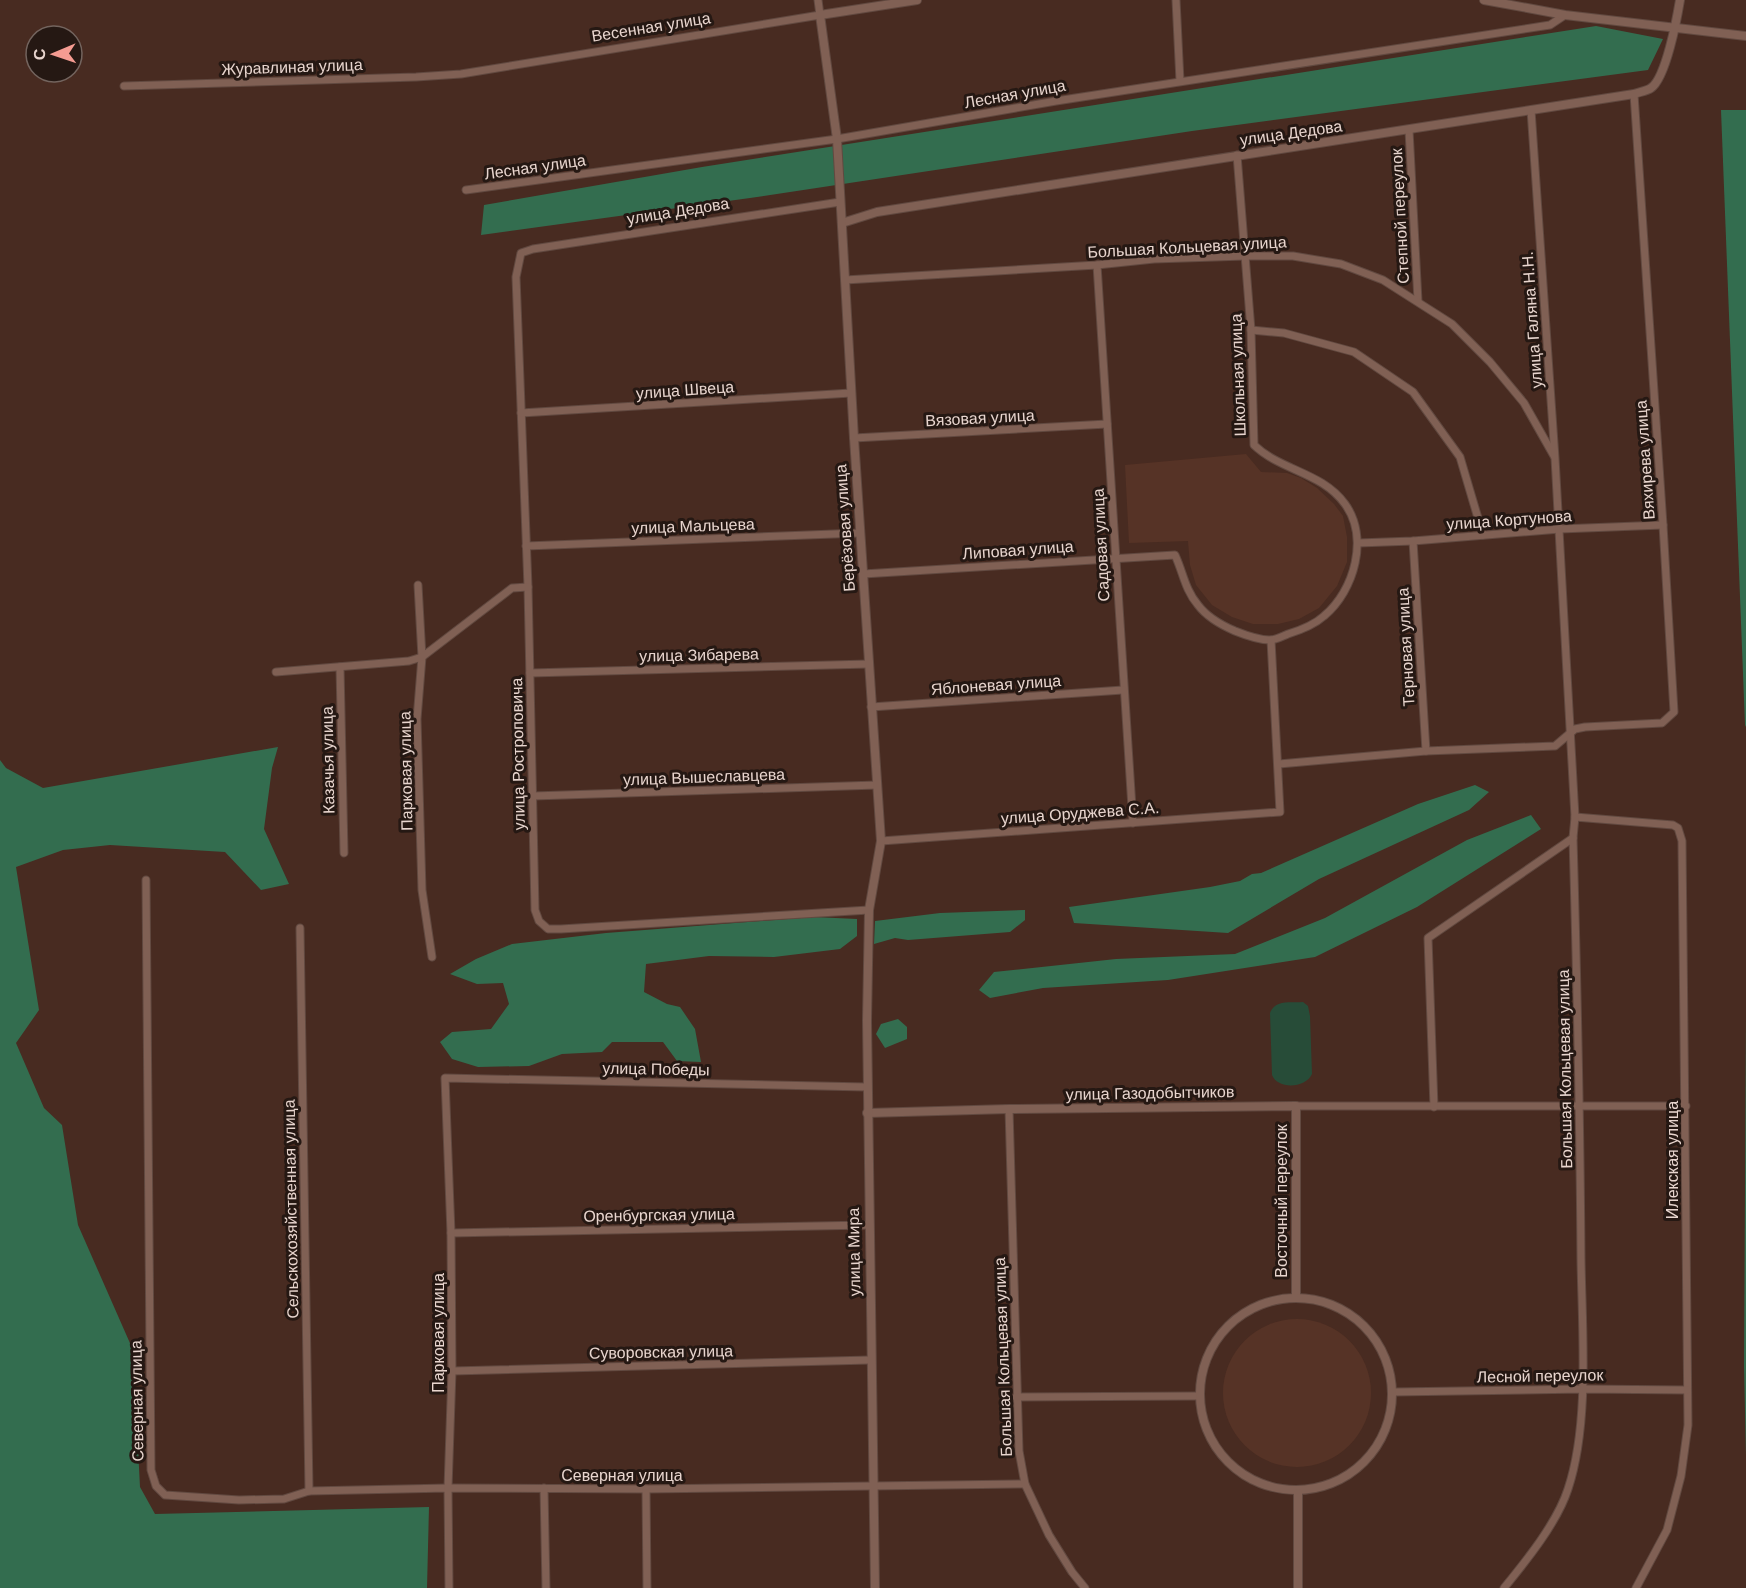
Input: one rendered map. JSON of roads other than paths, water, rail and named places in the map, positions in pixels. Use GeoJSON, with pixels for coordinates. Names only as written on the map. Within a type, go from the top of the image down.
{"type":"FeatureCollection","features":[{"type":"Feature","properties":{"kind":"street"},"geometry":{"type":"LineString","coordinates":[[818,0],[820,15]]}},
{"type":"Feature","properties":{"kind":"street","name":"Весенная улица"},"geometry":{"type":"LineString","coordinates":[[461,74],[917,0]]}},
{"type":"Feature","properties":{"kind":"street"},"geometry":{"type":"LineString","coordinates":[[1176,0],[1180,81]]}},
{"type":"Feature","properties":{"kind":"street"},"geometry":{"type":"LineString","coordinates":[[1484,0],[1565,15],[1746,36]]}},
{"type":"Feature","properties":{"kind":"street","name":"улица Дедова"},"geometry":{"type":"LineString","coordinates":[[842,223],[877,212],[1634,94],[1652,88],[1660,77],[1676,29],[1680,0]]}},
{"type":"Feature","properties":{"kind":"street","name":"Берёзовая улица"},"geometry":{"type":"LineString","coordinates":[[820,15],[837,139],[851,393],[881,841],[869,912]]}},
{"type":"Feature","properties":{"kind":"street","name":"Лесная улица"},"geometry":{"type":"LineString","coordinates":[[466,190],[837,139],[1180,81],[1550,25],[1565,15]]}},
{"type":"Feature","properties":{"kind":"street","name":"Журавлиная улица"},"geometry":{"type":"LineString","coordinates":[[124,86],[461,74]]}},
{"type":"Feature","properties":{"kind":"street","name":"Вяхирева улица"},"geometry":{"type":"LineString","coordinates":[[1569,736],[1575,729],[1585,727],[1662,723],[1674,712],[1634,94]]}},
{"type":"Feature","properties":{"kind":"street","name":"улица Галяна Н.Н."},"geometry":{"type":"LineString","coordinates":[[1532,110],[1560,529]]}},
{"type":"Feature","properties":{"kind":"street","name":"Степной переулок"},"geometry":{"type":"LineString","coordinates":[[1408,130],[1418,301]]}},
{"type":"Feature","properties":{"kind":"street","name":"Школьная улица"},"geometry":{"type":"LineString","coordinates":[[1238,156],[1251,330],[1254,445],[1266,457],[1316,478],[1332,489],[1345,503],[1355,520],[1358,543],[1353,570],[1342,595],[1325,615],[1302,630],[1271,640]]}},
{"type":"Feature","properties":{"kind":"street","name":"улица Дедова"},"geometry":{"type":"LineString","coordinates":[[521,253],[533,249],[840,202]]}},
{"type":"Feature","properties":{"kind":"street","name":"улица Ростроповича"},"geometry":{"type":"LineString","coordinates":[[521,253],[516,277],[528,587],[535,909],[539,921],[548,929],[869,912]]}},
{"type":"Feature","properties":{"kind":"street","name":"Большая Кольцевая улица"},"geometry":{"type":"LineString","coordinates":[[845,280],[1097,265],[1154,259],[1245,256],[1293,256],[1341,264],[1383,280],[1452,324],[1490,362],[1524,403],[1555,458]]}},
{"type":"Feature","properties":{"kind":"street","name":"Садовая улица"},"geometry":{"type":"LineString","coordinates":[[1097,265],[1114,558],[1133,823]]}},
{"type":"Feature","properties":{"kind":"street"},"geometry":{"type":"LineString","coordinates":[[1251,330],[1284,333],[1354,352],[1413,392],[1460,457],[1483,535]]}},
{"type":"Feature","properties":{"kind":"street","name":"улица Швеца"},"geometry":{"type":"LineString","coordinates":[[521,413],[851,393]]}},
{"type":"Feature","properties":{"kind":"street","name":"Вязовая улица"},"geometry":{"type":"LineString","coordinates":[[854,438],[1107,424]]}},
{"type":"Feature","properties":{"kind":"street","name":"улица Кортунова"},"geometry":{"type":"LineString","coordinates":[[1358,543],[1413,541],[1560,529],[1663,525]]}},
{"type":"Feature","properties":{"kind":"street","name":"Большая Кольцевая улица"},"geometry":{"type":"LineString","coordinates":[[1504,1588],[1525,1562],[1550,1524],[1568,1490],[1575,1456],[1582,1389],[1580,1106],[1573,837],[1575,817],[1560,529]]}},
{"type":"Feature","properties":{"kind":"street","name":"улица Мальцева"},"geometry":{"type":"LineString","coordinates":[[526,546],[861,533]]}},
{"type":"Feature","properties":{"kind":"street","name":"Терновая улица"},"geometry":{"type":"LineString","coordinates":[[1413,541],[1426,751]]}},
{"type":"Feature","properties":{"kind":"street","name":"Липовая улица"},"geometry":{"type":"LineString","coordinates":[[863,574],[1175,555],[1186,587],[1197,605],[1212,619],[1247,635],[1271,640]]}},
{"type":"Feature","properties":{"kind":"street","name":"Парковая улица"},"geometry":{"type":"LineString","coordinates":[[418,585],[422,657],[417,719],[422,879],[432,957]]}},
{"type":"Feature","properties":{"kind":"street"},"geometry":{"type":"LineString","coordinates":[[276,672],[409,661],[422,657],[512,588],[528,587]]}},
{"type":"Feature","properties":{"kind":"street"},"geometry":{"type":"LineString","coordinates":[[1271,640],[1279,764],[1426,751],[1555,746],[1569,736]]}},
{"type":"Feature","properties":{"kind":"street","name":"улица Зибарева"},"geometry":{"type":"LineString","coordinates":[[530,673],[869,664]]}},
{"type":"Feature","properties":{"kind":"street","name":"Казачья улица"},"geometry":{"type":"LineString","coordinates":[[340,667],[344,853]]}},
{"type":"Feature","properties":{"kind":"street","name":"Яблоневая улица"},"geometry":{"type":"LineString","coordinates":[[871,707],[1123,690]]}},
{"type":"Feature","properties":{"kind":"street","name":"улица Оруджева С.А."},"geometry":{"type":"LineString","coordinates":[[881,841],[1280,812],[1279,764]]}},
{"type":"Feature","properties":{"kind":"street","name":"улица Вышеславцева"},"geometry":{"type":"LineString","coordinates":[[533,796],[877,785]]}},
{"type":"Feature","properties":{"kind":"street","name":"Илекская улица"},"geometry":{"type":"LineString","coordinates":[[1575,817],[1667,823],[1678,828],[1681,834],[1688,1425],[1681,1476],[1666,1530],[1636,1588]]}},
{"type":"Feature","properties":{"kind":"street"},"geometry":{"type":"LineString","coordinates":[[1434,1107],[1428,938],[1573,837]]}},
{"type":"Feature","properties":{"kind":"street","name":"Северная улица"},"geometry":{"type":"LineString","coordinates":[[146,880],[151,1470],[156,1486],[165,1495],[239,1500],[284,1499],[309,1491],[448,1488],[646,1489],[1025,1484]]}},
{"type":"Feature","properties":{"kind":"street","name":"улица Мира"},"geometry":{"type":"LineString","coordinates":[[869,912],[867,1113],[875,1588]]}},
{"type":"Feature","properties":{"kind":"street","name":"Сельскохозяйственная улица"},"geometry":{"type":"LineString","coordinates":[[300,928],[309,1491]]}},
{"type":"Feature","properties":{"kind":"street","name":"Парковая улица"},"geometry":{"type":"LineString","coordinates":[[445,1078],[452,1371],[448,1488],[449,1588]]}},
{"type":"Feature","properties":{"kind":"street","name":"улица Победы"},"geometry":{"type":"LineString","coordinates":[[445,1078],[867,1087]]}},
{"type":"Feature","properties":{"kind":"street","name":"улица Газодобытчиков"},"geometry":{"type":"LineString","coordinates":[[867,1113],[1296,1106],[1686,1106]]}},
{"type":"Feature","properties":{"kind":"street","name":"Восточный переулок"},"geometry":{"type":"LineString","coordinates":[[1296,1106],[1296,1296]]}},
{"type":"Feature","properties":{"kind":"street","name":"Большая Кольцевая улица"},"geometry":{"type":"LineString","coordinates":[[1009,1109],[1019,1451],[1025,1484],[1049,1534],[1072,1572],[1085,1588]]}},
{"type":"Feature","properties":{"kind":"street","name":"Оренбургская улица"},"geometry":{"type":"LineString","coordinates":[[450,1233],[869,1225]]}},
{"type":"Feature","properties":{"kind":"street"},"geometry":{"type":"LineString","coordinates":[[1296,1296],[1322,1301],[1340,1308],[1365,1325],[1381,1346],[1394,1392],[1389,1423],[1377,1448],[1358,1469],[1330,1485],[1298,1493],[1260,1484],[1236,1470],[1212,1442],[1203,1419],[1198,1396],[1207,1355],[1219,1336],[1231,1324],[1258,1306],[1296,1296]]}},
{"type":"Feature","properties":{"kind":"street","name":"Суворовская улица"},"geometry":{"type":"LineString","coordinates":[[452,1371],[870,1360]]}},
{"type":"Feature","properties":{"kind":"street","name":"Лесной переулок"},"geometry":{"type":"LineString","coordinates":[[1394,1392],[1687,1390]]}},
{"type":"Feature","properties":{"kind":"street"},"geometry":{"type":"LineString","coordinates":[[1016,1397],[1198,1396]]}},
{"type":"Feature","properties":{"kind":"street"},"geometry":{"type":"LineString","coordinates":[[544,1488],[546,1588]]}},
{"type":"Feature","properties":{"kind":"street"},"geometry":{"type":"LineString","coordinates":[[646,1489],[647,1588]]}},
{"type":"Feature","properties":{"kind":"street"},"geometry":{"type":"LineString","coordinates":[[1298,1493],[1298,1588]]}}]}
